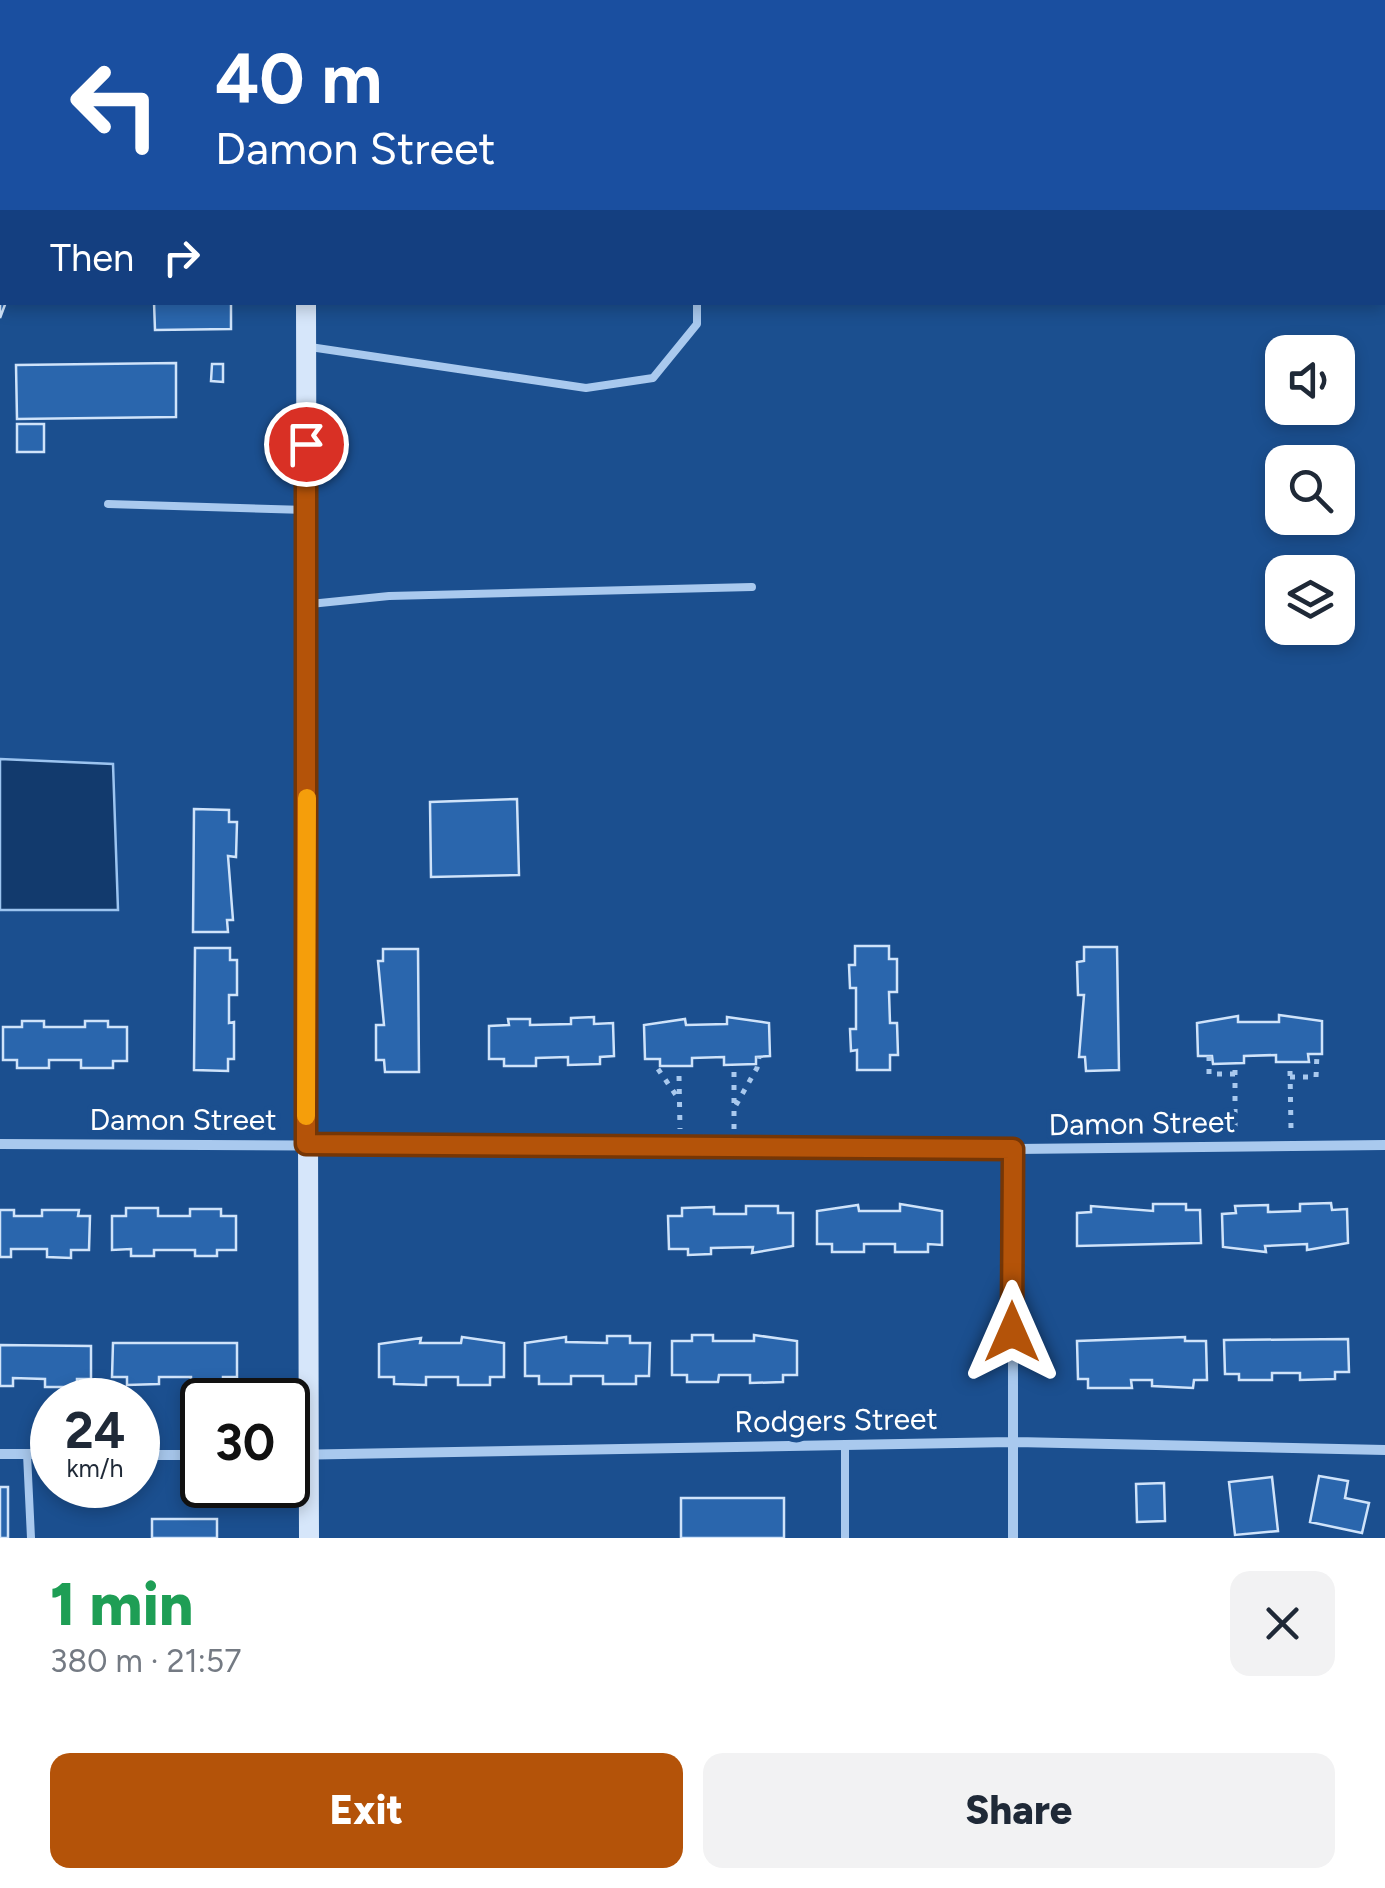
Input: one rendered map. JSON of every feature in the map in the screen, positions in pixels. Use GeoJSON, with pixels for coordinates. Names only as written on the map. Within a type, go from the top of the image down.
{"type":"FeatureCollection","features":[{"type":"Feature","properties":{"kind":"street"},"geometry":{"type":"LineString","coordinates":[[300,1378],[306,1144],[306,305]]}},
{"type":"Feature","properties":{"kind":"street","name":"Damon Street"},"geometry":{"type":"LineString","coordinates":[[0,1144],[1013,1149],[1385,1145]]}},
{"type":"Feature","properties":{"kind":"street"},"geometry":{"type":"LineString","coordinates":[[1013,1149],[1013,1538]]}},
{"type":"Feature","properties":{"kind":"street","name":"Rodgers Street"},"geometry":{"type":"LineString","coordinates":[[310,1456],[1011,1442],[1385,1450]]}},
{"type":"Feature","properties":{"kind":"street"},"geometry":{"type":"LineString","coordinates":[[0,1454],[28,1454]]}},
{"type":"Feature","properties":{"kind":"street"},"geometry":{"type":"LineString","coordinates":[[305,1508],[309,1538]]}},
{"type":"Feature","properties":{"kind":"lane"},"geometry":{"type":"LineString","coordinates":[[306,346],[586,388],[654,378],[696,324],[697,305]]}},
{"type":"Feature","properties":{"kind":"lane"},"geometry":{"type":"LineString","coordinates":[[108,504],[306,510]]}},
{"type":"Feature","properties":{"kind":"lane"},"geometry":{"type":"LineString","coordinates":[[306,604],[389,596],[752,586]]}},
{"type":"Feature","properties":{"kind":"lane"},"geometry":{"type":"LineString","coordinates":[[844,1445],[845,1538]]}},
{"type":"Feature","properties":{"kind":"lane"},"geometry":{"type":"LineString","coordinates":[[28,1454],[30,1538]]}},
{"type":"Feature","properties":{"kind":"path"},"geometry":{"type":"LineString","coordinates":[[1291,1146],[1290,1074],[1316,1076],[1317,1054]]}},
{"type":"Feature","properties":{"kind":"path"},"geometry":{"type":"LineString","coordinates":[[1209,1056],[1209,1074],[1234,1072],[1235,1147]]}},
{"type":"Feature","properties":{"kind":"path"},"geometry":{"type":"LineString","coordinates":[[734,1108],[758,1068],[759,1057]]}},
{"type":"Feature","properties":{"kind":"path"},"geometry":{"type":"LineString","coordinates":[[734,1065],[734,1147]]}},
{"type":"Feature","properties":{"kind":"path"},"geometry":{"type":"LineString","coordinates":[[658,1069],[680,1100]]}},
{"type":"Feature","properties":{"kind":"path"},"geometry":{"type":"LineString","coordinates":[[680,1076],[680,1147]]}},
{"type":"Feature","properties":{"kind":"water"},"geometry":{"type":"Polygon","coordinates":[[[0,759],[113,764],[118,910],[0,910],[0,759]]]}},
{"type":"Feature","properties":{"kind":"building"},"geometry":{"type":"Polygon","coordinates":[[[154,305],[231,305],[231,329],[155,330],[154,305]]]}},
{"type":"Feature","properties":{"kind":"building"},"geometry":{"type":"Polygon","coordinates":[[[176,363],[176,417],[17,419],[16,365],[176,363]]]}},
{"type":"Feature","properties":{"kind":"building"},"geometry":{"type":"Polygon","coordinates":[[[212,364],[223,364],[223,382],[211,381],[212,364]]]}},
{"type":"Feature","properties":{"kind":"building"},"geometry":{"type":"Polygon","coordinates":[[[17,424],[44,424],[44,452],[17,452],[17,424]]]}},
{"type":"Feature","properties":{"kind":"building"},"geometry":{"type":"Polygon","coordinates":[[[517,799],[519,875],[431,877],[430,802],[517,799]]]}},
{"type":"Feature","properties":{"kind":"building"},"geometry":{"type":"Polygon","coordinates":[[[194,809],[229,810],[229,822],[237,822],[236,857],[228,856],[233,920],[227,920],[228,932],[193,932],[194,809]]]}},
{"type":"Feature","properties":{"kind":"building"},"geometry":{"type":"Polygon","coordinates":[[[855,946],[889,946],[889,959],[897,959],[897,992],[889,992],[890,1023],[897,1023],[898,1055],[890,1055],[890,1070],[857,1070],[857,1050],[851,1051],[850,1029],[856,1029],[856,988],[850,988],[849,965],[855,965],[855,946]]]}},
{"type":"Feature","properties":{"kind":"building"},"geometry":{"type":"Polygon","coordinates":[[[1084,947],[1117,947],[1119,1070],[1086,1071],[1085,1057],[1079,1057],[1084,995],[1078,995],[1077,962],[1084,961],[1084,947]]]}},
{"type":"Feature","properties":{"kind":"building"},"geometry":{"type":"Polygon","coordinates":[[[195,948],[230,948],[230,960],[237,960],[237,995],[229,995],[234,1059],[228,1059],[228,1071],[194,1070],[195,948]]]}},
{"type":"Feature","properties":{"kind":"building"},"geometry":{"type":"Polygon","coordinates":[[[383,949],[418,949],[419,1072],[385,1072],[384,1060],[376,1060],[376,1025],[384,1025],[378,961],[383,961],[383,949]]]}},
{"type":"Feature","properties":{"kind":"building"},"geometry":{"type":"Polygon","coordinates":[[[1279,1015],[1322,1021],[1322,1054],[1308,1054],[1309,1062],[1276,1062],[1276,1055],[1244,1056],[1244,1063],[1213,1064],[1212,1056],[1198,1056],[1197,1023],[1238,1016],[1238,1022],[1279,1022],[1279,1015]]]}},
{"type":"Feature","properties":{"kind":"building"},"geometry":{"type":"Polygon","coordinates":[[[594,1017],[594,1024],[613,1023],[614,1056],[600,1057],[600,1064],[568,1065],[568,1057],[536,1058],[536,1066],[504,1066],[504,1059],[489,1059],[489,1026],[509,1025],[508,1019],[530,1019],[530,1025],[571,1024],[571,1018],[594,1017]]]}},
{"type":"Feature","properties":{"kind":"building"},"geometry":{"type":"Polygon","coordinates":[[[727,1017],[769,1023],[770,1056],[756,1057],[756,1064],[724,1065],[724,1057],[692,1058],[692,1066],[660,1066],[660,1059],[645,1059],[644,1025],[685,1019],[686,1025],[727,1024],[727,1017]]]}},
{"type":"Feature","properties":{"kind":"building"},"geometry":{"type":"Polygon","coordinates":[[[22,1021],[44,1021],[44,1027],[85,1027],[85,1021],[108,1021],[108,1027],[127,1027],[127,1061],[113,1061],[113,1068],[81,1068],[81,1060],[49,1060],[49,1068],[17,1068],[17,1060],[3,1060],[3,1027],[22,1027],[22,1021]]]}},
{"type":"Feature","properties":{"kind":"building"},"geometry":{"type":"Polygon","coordinates":[[[1331,1203],[1332,1210],[1347,1209],[1348,1243],[1307,1250],[1307,1244],[1265,1246],[1266,1252],[1223,1247],[1222,1214],[1236,1213],[1235,1206],[1268,1205],[1268,1212],[1300,1211],[1300,1204],[1331,1203]]]}},
{"type":"Feature","properties":{"kind":"building"},"geometry":{"type":"Polygon","coordinates":[[[900,1204],[942,1211],[942,1245],[928,1244],[928,1252],[895,1252],[895,1244],[864,1244],[864,1252],[832,1252],[832,1244],[817,1244],[817,1211],[858,1205],[859,1211],[900,1211],[900,1204]]]}},
{"type":"Feature","properties":{"kind":"building"},"geometry":{"type":"Polygon","coordinates":[[[1153,1204],[1186,1204],[1186,1210],[1200,1210],[1201,1243],[1077,1246],[1077,1213],[1091,1212],[1091,1206],[1153,1211],[1153,1204]]]}},
{"type":"Feature","properties":{"kind":"building"},"geometry":{"type":"Polygon","coordinates":[[[746,1206],[778,1206],[778,1213],[793,1213],[793,1246],[752,1253],[753,1247],[711,1248],[711,1254],[688,1255],[688,1249],[669,1249],[668,1216],[682,1216],[682,1208],[714,1207],[714,1214],[746,1214],[746,1206]]]}},
{"type":"Feature","properties":{"kind":"building"},"geometry":{"type":"Polygon","coordinates":[[[126,1208],[158,1208],[158,1216],[190,1216],[190,1209],[221,1209],[221,1216],[236,1216],[236,1250],[217,1250],[217,1256],[195,1256],[195,1250],[154,1250],[154,1256],[131,1256],[131,1249],[112,1250],[112,1216],[126,1216],[126,1208]]]}},
{"type":"Feature","properties":{"kind":"building"},"geometry":{"type":"Polygon","coordinates":[[[0,1210],[14,1210],[14,1216],[42,1216],[42,1210],[79,1210],[78,1216],[90,1216],[89,1250],[71,1250],[71,1258],[47,1257],[47,1249],[11,1249],[11,1257],[0,1257],[0,1210]]]}},
{"type":"Feature","properties":{"kind":"building"},"geometry":{"type":"Polygon","coordinates":[[[692,1335],[713,1335],[713,1341],[754,1341],[754,1335],[797,1341],[797,1375],[783,1375],[783,1382],[750,1383],[750,1375],[719,1375],[718,1382],[687,1382],[687,1375],[672,1375],[672,1341],[692,1341],[692,1335]]]}},
{"type":"Feature","properties":{"kind":"building"},"geometry":{"type":"Polygon","coordinates":[[[607,1336],[630,1336],[630,1343],[650,1343],[649,1376],[636,1376],[636,1384],[603,1384],[603,1376],[571,1376],[571,1384],[539,1384],[539,1376],[525,1376],[525,1343],[566,1337],[566,1342],[607,1343],[607,1336]]]}},
{"type":"Feature","properties":{"kind":"building"},"geometry":{"type":"Polygon","coordinates":[[[462,1337],[504,1343],[504,1377],[490,1377],[490,1385],[458,1385],[458,1377],[426,1377],[426,1385],[394,1384],[394,1377],[379,1377],[379,1344],[421,1338],[420,1343],[461,1343],[462,1337]]]}},
{"type":"Feature","properties":{"kind":"building"},"geometry":{"type":"Polygon","coordinates":[[[1185,1337],[1185,1341],[1206,1341],[1207,1380],[1194,1380],[1193,1388],[1152,1386],[1152,1380],[1131,1380],[1132,1388],[1088,1388],[1088,1379],[1078,1379],[1077,1341],[1185,1337]]]}},
{"type":"Feature","properties":{"kind":"building"},"geometry":{"type":"Polygon","coordinates":[[[1348,1339],[1349,1372],[1335,1372],[1335,1379],[1300,1380],[1300,1373],[1272,1373],[1272,1380],[1239,1380],[1239,1374],[1225,1374],[1224,1340],[1348,1339]]]}},
{"type":"Feature","properties":{"kind":"building"},"geometry":{"type":"Polygon","coordinates":[[[113,1343],[237,1343],[237,1377],[112,1377],[113,1343]]]}},
{"type":"Feature","properties":{"kind":"building"},"geometry":{"type":"Polygon","coordinates":[[[0,1345],[91,1346],[91,1378],[13,1378],[13,1386],[0,1386],[0,1345]]]}},
{"type":"Feature","properties":{"kind":"building"},"geometry":{"type":"Polygon","coordinates":[[[1319,1476],[1348,1481],[1345,1498],[1369,1503],[1362,1533],[1310,1522],[1319,1476]]]}},
{"type":"Feature","properties":{"kind":"building"},"geometry":{"type":"Polygon","coordinates":[[[1272,1477],[1278,1531],[1235,1535],[1229,1482],[1272,1477]]]}},
{"type":"Feature","properties":{"kind":"building"},"geometry":{"type":"Polygon","coordinates":[[[1164,1483],[1165,1521],[1137,1522],[1136,1484],[1164,1483]]]}},
{"type":"Feature","properties":{"kind":"building"},"geometry":{"type":"Polygon","coordinates":[[[0,1487],[8,1487],[8,1538],[0,1538],[0,1487]]]}},
{"type":"Feature","properties":{"kind":"building"},"geometry":{"type":"Polygon","coordinates":[[[681,1498],[784,1498],[784,1538],[681,1538],[681,1498]]]}},
{"type":"Feature","properties":{"kind":"building"},"geometry":{"type":"Polygon","coordinates":[[[152,1519],[217,1519],[217,1538],[152,1538],[152,1519]]]}},
{"type":"Feature","properties":{"kind":"slow traffic"},"geometry":{"type":"LineString","coordinates":[[306,1116],[307,798]]}},
{"type":"Feature","properties":{"kind":"route"},"geometry":{"type":"LineString","coordinates":[[306,444],[306,1144],[1013,1149],[1012,1332]]}}]}
